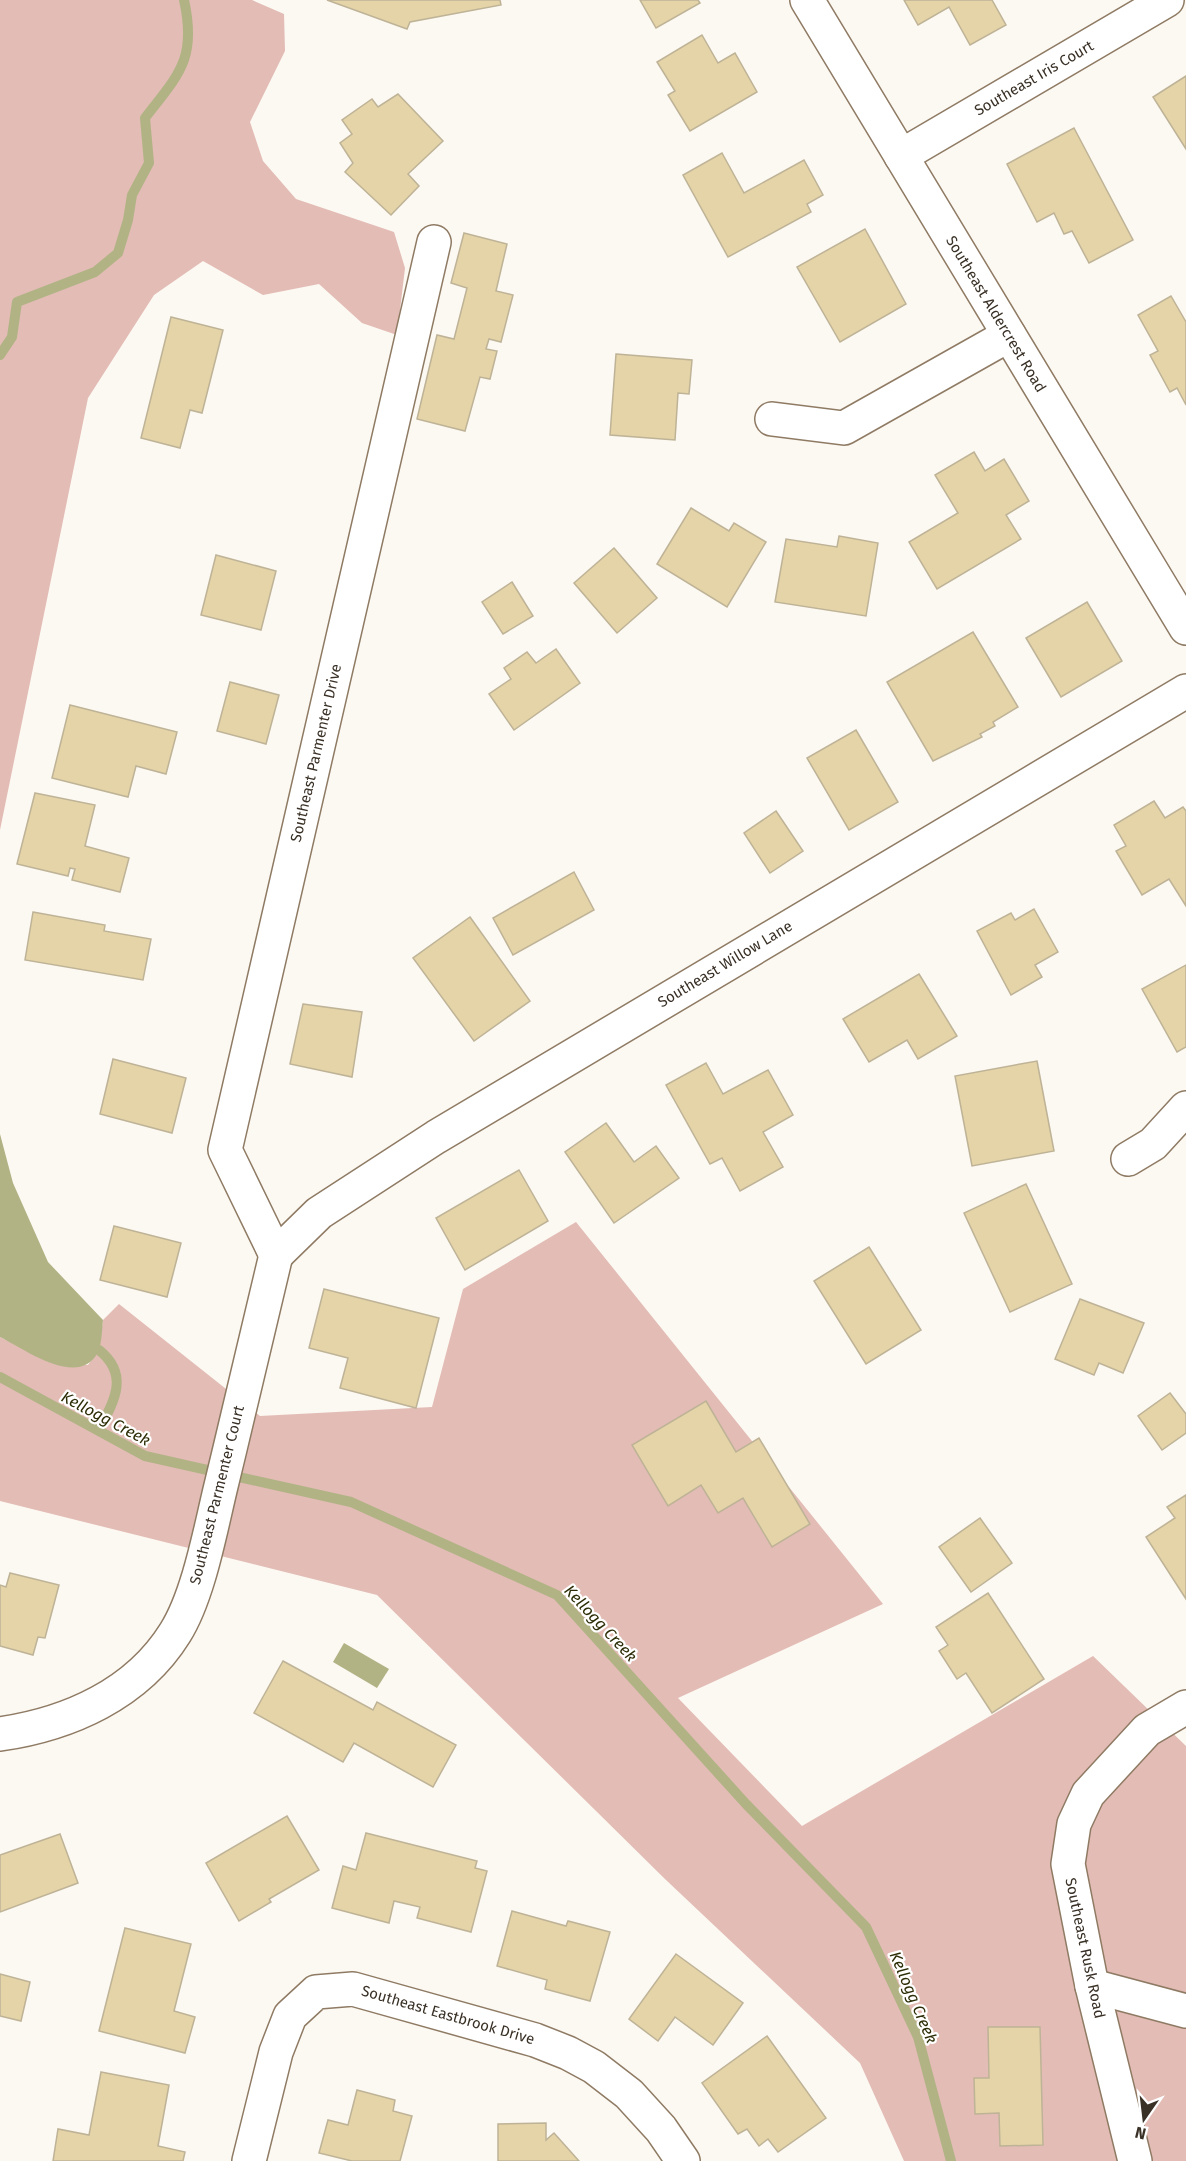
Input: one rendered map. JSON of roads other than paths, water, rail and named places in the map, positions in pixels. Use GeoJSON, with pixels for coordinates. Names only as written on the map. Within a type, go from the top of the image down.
{"type":"FeatureCollection","features":[{"type":"Feature","properties":{"kind":"street","name":"Southeast Aldercrest Road"},"geometry":{"type":"LineString","coordinates":[[807,0],[1186,628]]}},
{"type":"Feature","properties":{"kind":"street","name":"Southeast Iris Court"},"geometry":{"type":"LineString","coordinates":[[901,156],[1167,0]]}},
{"type":"Feature","properties":{"kind":"street","name":"Southeast Parmenter Drive"},"geometry":{"type":"LineString","coordinates":[[276,1256],[225,1150],[434,242]]}},
{"type":"Feature","properties":{"kind":"street"},"geometry":{"type":"LineString","coordinates":[[772,419],[844,428],[1009,335]]}},
{"type":"Feature","properties":{"kind":"street","name":"Southeast Willow Lane"},"geometry":{"type":"LineString","coordinates":[[276,1256],[319,1213],[436,1137],[1186,690]]}},
{"type":"Feature","properties":{"kind":"street"},"geometry":{"type":"LineString","coordinates":[[1128,1159],[1153,1144],[1186,1108]]}},
{"type":"Feature","properties":{"kind":"street","name":"Southeast Parmenter Court"},"geometry":{"type":"LineString","coordinates":[[0,1734],[36,1728],[76,1714],[129,1685],[153,1662],[176,1632],[200,1574],[276,1256]]}},
{"type":"Feature","properties":{"kind":"street","name":"Southeast Rusk Road"},"geometry":{"type":"LineString","coordinates":[[1135,2161],[1092,1986],[1068,1864],[1074,1824],[1088,1794],[1147,1731],[1186,1707]]}},
{"type":"Feature","properties":{"kind":"street"},"geometry":{"type":"LineString","coordinates":[[1092,1986],[1186,2011]]}},
{"type":"Feature","properties":{"kind":"street","name":"Southeast Eastbrook Drive"},"geometry":{"type":"LineString","coordinates":[[249,2161],[276,2052],[290,2016],[316,1992],[353,1989],[535,2040],[568,2053],[594,2067],[629,2094],[661,2129],[683,2161]]}},
{"type":"Feature","properties":{"kind":"waterway","name":"Kellogg Creek"},"geometry":{"type":"LineString","coordinates":[[0,355],[12,337],[17,302],[95,272],[118,253],[128,220],[132,195],[149,163],[145,118],[176,77],[186,52],[188,37],[184,0]]}},
{"type":"Feature","properties":{"kind":"waterway"},"geometry":{"type":"LineString","coordinates":[[99,1350],[109,1359],[117,1379],[114,1399],[99,1430]]}},
{"type":"Feature","properties":{"kind":"waterway","name":"Kellogg Creek"},"geometry":{"type":"LineString","coordinates":[[0,1377],[145,1456],[351,1502],[557,1595],[746,1804],[866,1927],[918,2037],[951,2161]]}}]}
